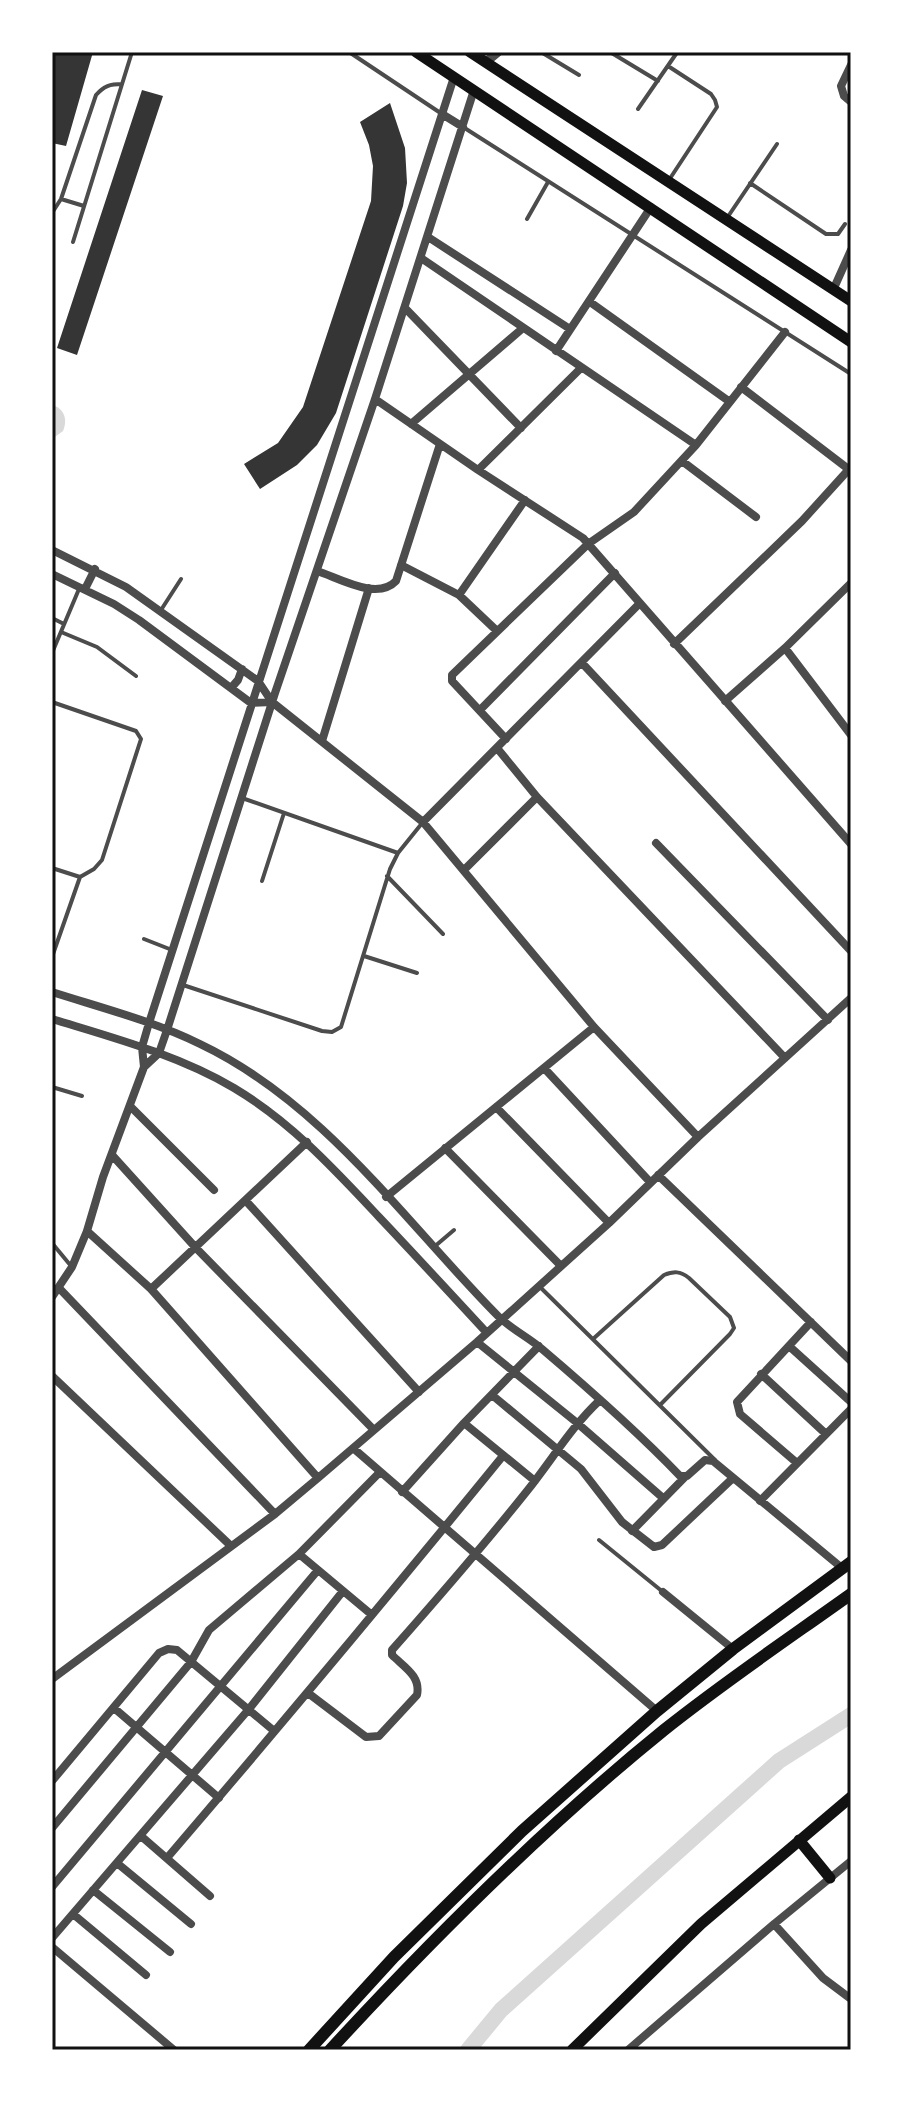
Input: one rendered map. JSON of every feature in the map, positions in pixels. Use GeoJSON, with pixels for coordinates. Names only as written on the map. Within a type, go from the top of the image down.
{"type":"FeatureCollection","features":[{"type":"Feature","properties":{"kind":"highway"},"geometry":{"type":"LineString","coordinates":[[309,2050],[394,1957],[512,1842],[657,1711],[733,1649],[846,1565]]}},
{"type":"Feature","properties":{"kind":"highway"},"geometry":{"type":"LineString","coordinates":[[330,2050],[454,1921],[572,1808],[665,1729],[851,1594]]}},
{"type":"Feature","properties":{"kind":"highway"},"geometry":{"type":"LineString","coordinates":[[733,1649],[748,1668]]}},
{"type":"Feature","properties":{"kind":"main road"},"geometry":{"type":"LineString","coordinates":[[416,52],[851,342]]}},
{"type":"Feature","properties":{"kind":"main road"},"geometry":{"type":"LineString","coordinates":[[470,52],[851,301]]}},
{"type":"Feature","properties":{"kind":"main road"},"geometry":{"type":"LineString","coordinates":[[572,2050],[701,1924],[851,1797]]}},
{"type":"Feature","properties":{"kind":"main road"},"geometry":{"type":"LineString","coordinates":[[799,1840],[830,1878]]}},
{"type":"Feature","properties":{"kind":"street"},"geometry":{"type":"LineString","coordinates":[[486,62],[498,52]]}},
{"type":"Feature","properties":{"kind":"street"},"geometry":{"type":"LineString","coordinates":[[851,65],[841,86],[844,96],[851,102]]}},
{"type":"Feature","properties":{"kind":"street"},"geometry":{"type":"LineString","coordinates":[[52,1297],[72,1267],[87,1231],[144,1067],[142,1047],[149,1023],[454,77]]}},
{"type":"Feature","properties":{"kind":"street"},"geometry":{"type":"LineString","coordinates":[[144,1067],[159,1053],[167,1030],[474,90]]}},
{"type":"Feature","properties":{"kind":"street"},"geometry":{"type":"LineString","coordinates":[[442,114],[463,127]]}},
{"type":"Feature","properties":{"kind":"street"},"geometry":{"type":"LineString","coordinates":[[556,351],[651,207]]}},
{"type":"Feature","properties":{"kind":"street"},"geometry":{"type":"LineString","coordinates":[[428,237],[570,329]]}},
{"type":"Feature","properties":{"kind":"street"},"geometry":{"type":"LineString","coordinates":[[834,288],[851,250]]}},
{"type":"Feature","properties":{"kind":"street"},"geometry":{"type":"LineString","coordinates":[[421,258],[696,445]]}},
{"type":"Feature","properties":{"kind":"street"},"geometry":{"type":"LineString","coordinates":[[590,302],[730,402]]}},
{"type":"Feature","properties":{"kind":"street"},"geometry":{"type":"LineString","coordinates":[[405,308],[521,428]]}},
{"type":"Feature","properties":{"kind":"street"},"geometry":{"type":"LineString","coordinates":[[411,424],[523,328]]}},
{"type":"Feature","properties":{"kind":"street"},"geometry":{"type":"LineString","coordinates":[[506,739],[452,681],[452,675],[588,544],[634,512],[696,445],[785,332]]}},
{"type":"Feature","properties":{"kind":"street"},"geometry":{"type":"LineString","coordinates":[[478,470],[581,368]]}},
{"type":"Feature","properties":{"kind":"street"},"geometry":{"type":"LineString","coordinates":[[674,644],[802,521],[850,469],[741,387]]}},
{"type":"Feature","properties":{"kind":"street"},"geometry":{"type":"LineString","coordinates":[[375,399],[569,528],[588,544],[851,844]]}},
{"type":"Feature","properties":{"kind":"street"},"geometry":{"type":"LineString","coordinates":[[317,571],[384,590],[396,581],[440,444]]}},
{"type":"Feature","properties":{"kind":"street"},"geometry":{"type":"LineString","coordinates":[[682,461],[756,517]]}},
{"type":"Feature","properties":{"kind":"street"},"geometry":{"type":"LineString","coordinates":[[459,595],[525,500]]}},
{"type":"Feature","properties":{"kind":"street"},"geometry":{"type":"LineString","coordinates":[[52,550],[95,569],[151,603],[242,669],[258,681],[272,702],[423,822],[594,1027],[698,1137]]}},
{"type":"Feature","properties":{"kind":"street"},"geometry":{"type":"LineString","coordinates":[[401,565],[459,595],[497,631]]}},
{"type":"Feature","properties":{"kind":"street"},"geometry":{"type":"LineString","coordinates":[[82,588],[95,569]]}},
{"type":"Feature","properties":{"kind":"street"},"geometry":{"type":"LineString","coordinates":[[480,710],[615,573]]}},
{"type":"Feature","properties":{"kind":"street"},"geometry":{"type":"LineString","coordinates":[[52,574],[139,620],[251,703],[272,702]]}},
{"type":"Feature","properties":{"kind":"street"},"geometry":{"type":"LineString","coordinates":[[725,701],[851,583]]}},
{"type":"Feature","properties":{"kind":"street"},"geometry":{"type":"LineString","coordinates":[[322,741],[369,588]]}},
{"type":"Feature","properties":{"kind":"street"},"geometry":{"type":"LineString","coordinates":[[139,620],[151,603]]}},
{"type":"Feature","properties":{"kind":"street"},"geometry":{"type":"LineString","coordinates":[[423,822],[640,603]]}},
{"type":"Feature","properties":{"kind":"street"},"geometry":{"type":"LineString","coordinates":[[785,648],[851,735]]}},
{"type":"Feature","properties":{"kind":"street"},"geometry":{"type":"LineString","coordinates":[[582,663],[851,951]]}},
{"type":"Feature","properties":{"kind":"street"},"geometry":{"type":"LineString","coordinates":[[231,688],[242,669]]}},
{"type":"Feature","properties":{"kind":"street"},"geometry":{"type":"LineString","coordinates":[[497,748],[537,797],[785,1058]]}},
{"type":"Feature","properties":{"kind":"street"},"geometry":{"type":"LineString","coordinates":[[464,870],[537,797]]}},
{"type":"Feature","properties":{"kind":"street"},"geometry":{"type":"LineString","coordinates":[[656,843],[828,1020]]}},
{"type":"Feature","properties":{"kind":"street"},"geometry":{"type":"LineString","coordinates":[[52,992],[167,1030],[231,1061],[286,1098],[336,1141],[501,1319],[539,1346],[680,1476],[685,1477]]}},
{"type":"Feature","properties":{"kind":"street"},"geometry":{"type":"LineString","coordinates":[[52,1679],[275,1514],[419,1392],[609,1223],[851,998]]}},
{"type":"Feature","properties":{"kind":"street"},"geometry":{"type":"LineString","coordinates":[[52,1019],[159,1053],[233,1087],[262,1106],[307,1142],[487,1333]]}},
{"type":"Feature","properties":{"kind":"street"},"geometry":{"type":"LineString","coordinates":[[386,1197],[594,1027]]}},
{"type":"Feature","properties":{"kind":"street"},"geometry":{"type":"LineString","coordinates":[[544,1068],[654,1179],[851,1361]]}},
{"type":"Feature","properties":{"kind":"street"},"geometry":{"type":"LineString","coordinates":[[130,1106],[214,1190]]}},
{"type":"Feature","properties":{"kind":"street"},"geometry":{"type":"LineString","coordinates":[[496,1107],[609,1223]]}},
{"type":"Feature","properties":{"kind":"street"},"geometry":{"type":"LineString","coordinates":[[151,1289],[307,1142]]}},
{"type":"Feature","properties":{"kind":"street"},"geometry":{"type":"LineString","coordinates":[[445,1148],[561,1266]]}},
{"type":"Feature","properties":{"kind":"street"},"geometry":{"type":"LineString","coordinates":[[112,1155],[196,1248],[374,1430]]}},
{"type":"Feature","properties":{"kind":"street"},"geometry":{"type":"LineString","coordinates":[[246,1201],[419,1392]]}},
{"type":"Feature","properties":{"kind":"street"},"geometry":{"type":"LineString","coordinates":[[87,1231],[151,1289],[318,1478]]}},
{"type":"Feature","properties":{"kind":"street"},"geometry":{"type":"LineString","coordinates":[[59,1288],[275,1514]]}},
{"type":"Feature","properties":{"kind":"street"},"geometry":{"type":"LineString","coordinates":[[797,1463],[737,1409],[740,1396],[811,1322]]}},
{"type":"Feature","properties":{"kind":"street"},"geometry":{"type":"LineString","coordinates":[[477,1342],[663,1498]]}},
{"type":"Feature","properties":{"kind":"street"},"geometry":{"type":"LineString","coordinates":[[402,1492],[539,1346]]}},
{"type":"Feature","properties":{"kind":"street"},"geometry":{"type":"LineString","coordinates":[[789,1346],[851,1402]]}},
{"type":"Feature","properties":{"kind":"street"},"geometry":{"type":"LineString","coordinates":[[761,1374],[826,1434]]}},
{"type":"Feature","properties":{"kind":"street"},"geometry":{"type":"LineString","coordinates":[[52,1376],[231,1546]]}},
{"type":"Feature","properties":{"kind":"street"},"geometry":{"type":"LineString","coordinates":[[492,1395],[581,1469],[613,1512],[654,1547],[662,1545],[733,1478]]}},
{"type":"Feature","properties":{"kind":"street"},"geometry":{"type":"LineString","coordinates":[[308,1693],[366,1737],[379,1736],[417,1695],[419,1688],[415,1677],[392,1655],[392,1650],[477,1554],[535,1481],[576,1422],[600,1400]]}},
{"type":"Feature","properties":{"kind":"street"},"geometry":{"type":"LineString","coordinates":[[760,1501],[851,1409]]}},
{"type":"Feature","properties":{"kind":"street"},"geometry":{"type":"LineString","coordinates":[[464,1423],[535,1481]]}},
{"type":"Feature","properties":{"kind":"street"},"geometry":{"type":"LineString","coordinates":[[353,1448],[657,1711]]}},
{"type":"Feature","properties":{"kind":"street"},"geometry":{"type":"LineString","coordinates":[[167,1858],[273,1730],[308,1693],[502,1457]]}},
{"type":"Feature","properties":{"kind":"street"},"geometry":{"type":"LineString","coordinates":[[632,1531],[705,1460],[719,1465],[760,1501],[846,1565]]}},
{"type":"Feature","properties":{"kind":"street"},"geometry":{"type":"LineString","coordinates":[[52,1828],[191,1662],[209,1630],[299,1554],[380,1472]]}},
{"type":"Feature","properties":{"kind":"street"},"geometry":{"type":"LineString","coordinates":[[299,1554],[372,1615]]}},
{"type":"Feature","properties":{"kind":"street"},"geometry":{"type":"LineString","coordinates":[[52,1887],[318,1570]]}},
{"type":"Feature","properties":{"kind":"street"},"geometry":{"type":"LineString","coordinates":[[52,1938],[249,1709],[343,1591]]}},
{"type":"Feature","properties":{"kind":"street"},"geometry":{"type":"LineString","coordinates":[[663,1592],[733,1649]]}},
{"type":"Feature","properties":{"kind":"street"},"geometry":{"type":"LineString","coordinates":[[52,1781],[164,1651],[177,1650],[273,1730]]}},
{"type":"Feature","properties":{"kind":"street"},"geometry":{"type":"LineString","coordinates":[[114,1708],[219,1798]]}},
{"type":"Feature","properties":{"kind":"street"},"geometry":{"type":"LineString","coordinates":[[141,1836],[210,1896]]}},
{"type":"Feature","properties":{"kind":"street"},"geometry":{"type":"LineString","coordinates":[[634,2048],[774,1924],[851,1861]]}},
{"type":"Feature","properties":{"kind":"street"},"geometry":{"type":"LineString","coordinates":[[117,1863],[191,1924]]}},
{"type":"Feature","properties":{"kind":"street"},"geometry":{"type":"LineString","coordinates":[[93,1890],[170,1952]]}},
{"type":"Feature","properties":{"kind":"street"},"geometry":{"type":"LineString","coordinates":[[73,1914],[146,1975]]}},
{"type":"Feature","properties":{"kind":"street"},"geometry":{"type":"LineString","coordinates":[[774,1924],[823,1978],[851,1999]]}},
{"type":"Feature","properties":{"kind":"street"},"geometry":{"type":"LineString","coordinates":[[52,1947],[174,2050]]}},
{"type":"Feature","properties":{"kind":"lane"},"geometry":{"type":"LineString","coordinates":[[73,242],[132,52]]}},
{"type":"Feature","properties":{"kind":"lane"},"geometry":{"type":"LineString","coordinates":[[349,52],[442,114]]}},
{"type":"Feature","properties":{"kind":"lane"},"geometry":{"type":"LineString","coordinates":[[541,52],[579,75]]}},
{"type":"Feature","properties":{"kind":"lane"},"geometry":{"type":"LineString","coordinates":[[610,52],[658,81]]}},
{"type":"Feature","properties":{"kind":"lane"},"geometry":{"type":"LineString","coordinates":[[638,109],[676,54]]}},
{"type":"Feature","properties":{"kind":"lane"},"geometry":{"type":"LineString","coordinates":[[668,66],[711,94],[717,107],[669,181]]}},
{"type":"Feature","properties":{"kind":"lane"},"geometry":{"type":"LineString","coordinates":[[52,213],[61,199],[96,95],[112,84],[122,84]]}},
{"type":"Feature","properties":{"kind":"lane"},"geometry":{"type":"LineString","coordinates":[[463,127],[851,374]]}},
{"type":"Feature","properties":{"kind":"lane"},"geometry":{"type":"LineString","coordinates":[[726,219],[777,144]]}},
{"type":"Feature","properties":{"kind":"lane"},"geometry":{"type":"LineString","coordinates":[[527,219],[548,182]]}},
{"type":"Feature","properties":{"kind":"lane"},"geometry":{"type":"LineString","coordinates":[[750,183],[826,234],[838,234],[845,224]]}},
{"type":"Feature","properties":{"kind":"lane"},"geometry":{"type":"LineString","coordinates":[[61,199],[84,206]]}},
{"type":"Feature","properties":{"kind":"lane"},"geometry":{"type":"LineString","coordinates":[[161,610],[181,579]]}},
{"type":"Feature","properties":{"kind":"lane"},"geometry":{"type":"LineString","coordinates":[[52,653],[82,588]]}},
{"type":"Feature","properties":{"kind":"lane"},"geometry":{"type":"LineString","coordinates":[[52,618],[64,624]]}},
{"type":"Feature","properties":{"kind":"lane"},"geometry":{"type":"LineString","coordinates":[[61,632],[97,647],[136,676]]}},
{"type":"Feature","properties":{"kind":"lane"},"geometry":{"type":"LineString","coordinates":[[52,702],[136,731],[141,739],[102,860],[80,877],[52,957]]}},
{"type":"Feature","properties":{"kind":"lane"},"geometry":{"type":"LineString","coordinates":[[241,798],[398,853]]}},
{"type":"Feature","properties":{"kind":"lane"},"geometry":{"type":"LineString","coordinates":[[262,881],[284,813]]}},
{"type":"Feature","properties":{"kind":"lane"},"geometry":{"type":"LineString","coordinates":[[182,985],[332,1032],[341,1027],[387,876],[398,853],[423,822]]}},
{"type":"Feature","properties":{"kind":"lane"},"geometry":{"type":"LineString","coordinates":[[52,868],[80,877]]}},
{"type":"Feature","properties":{"kind":"lane"},"geometry":{"type":"LineString","coordinates":[[387,876],[443,934]]}},
{"type":"Feature","properties":{"kind":"lane"},"geometry":{"type":"LineString","coordinates":[[144,939],[172,950]]}},
{"type":"Feature","properties":{"kind":"lane"},"geometry":{"type":"LineString","coordinates":[[364,956],[417,973]]}},
{"type":"Feature","properties":{"kind":"lane"},"geometry":{"type":"LineString","coordinates":[[52,1087],[82,1096]]}},
{"type":"Feature","properties":{"kind":"lane"},"geometry":{"type":"LineString","coordinates":[[434,1247],[454,1230]]}},
{"type":"Feature","properties":{"kind":"lane"},"geometry":{"type":"LineString","coordinates":[[52,1243],[72,1267]]}},
{"type":"Feature","properties":{"kind":"lane"},"geometry":{"type":"LineString","coordinates":[[593,1339],[672,1271],[681,1272],[689,1278],[730,1317],[734,1328],[730,1334],[660,1405]]}},
{"type":"Feature","properties":{"kind":"lane"},"geometry":{"type":"LineString","coordinates":[[539,1286],[719,1465]]}},
{"type":"Feature","properties":{"kind":"lane"},"geometry":{"type":"LineString","coordinates":[[599,1540],[663,1592]]}},
{"type":"Feature","properties":{"kind":"shaded area"},"geometry":{"type":"Polygon","coordinates":[[[52,405],[62,411],[65,422],[63,431],[52,439],[52,405]]]}},
{"type":"Feature","properties":{"kind":"building"},"geometry":{"type":"Polygon","coordinates":[[[52,52],[93,52],[66,146],[52,143],[52,52]]]}},
{"type":"Feature","properties":{"kind":"building"},"geometry":{"type":"Polygon","coordinates":[[[142,90],[163,96],[77,355],[57,348],[142,90]]]}},
{"type":"Feature","properties":{"kind":"building"},"geometry":{"type":"Polygon","coordinates":[[[390,103],[405,148],[407,183],[403,206],[336,413],[317,445],[297,465],[260,489],[244,464],[278,443],[303,407],[371,201],[373,166],[360,122],[390,103]]]}},
{"type":"Feature","properties":{"kind":"waterway"},"geometry":{"type":"LineString","coordinates":[[468,2050],[501,2010],[779,1761],[851,1715]]}}]}
